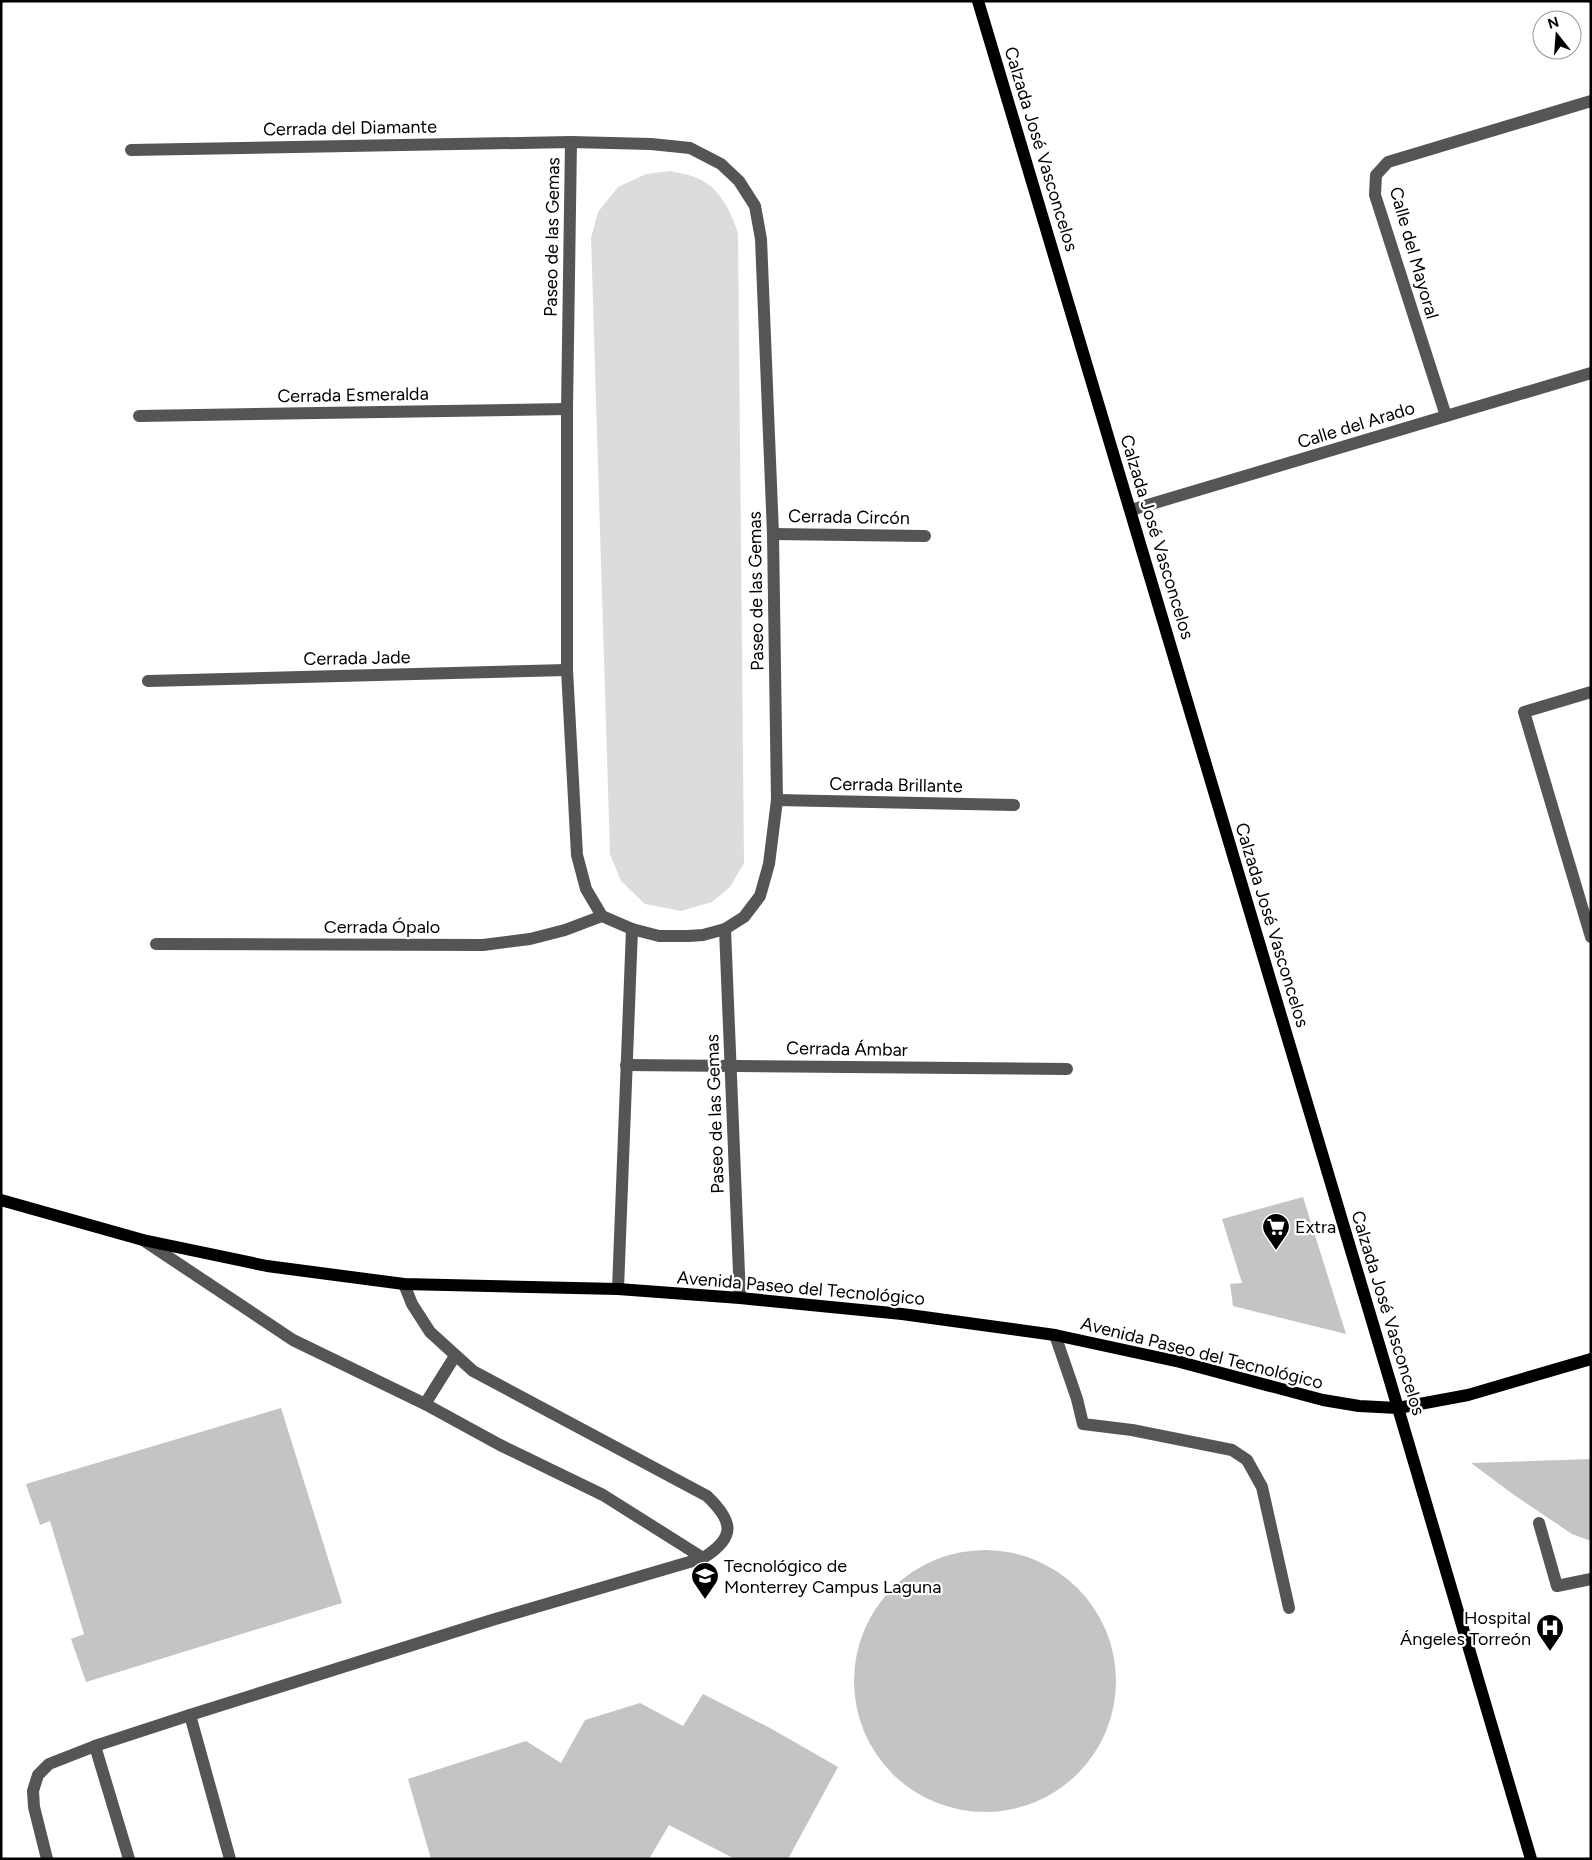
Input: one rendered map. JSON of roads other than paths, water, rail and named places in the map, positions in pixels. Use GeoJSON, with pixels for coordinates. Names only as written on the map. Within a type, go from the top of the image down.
{"type":"FeatureCollection","features":[{"type":"Feature","properties":{"kind":"main road","name":"Calzada José Vasconcelos"},"geometry":{"type":"LineString","coordinates":[[978,1],[1531,1859]]}},
{"type":"Feature","properties":{"kind":"main road","name":"Avenida Paseo del Tecnológico"},"geometry":{"type":"LineString","coordinates":[[1,1200],[143,1240],[267,1266],[404,1284],[618,1289],[740,1298],[902,1314],[1055,1335],[1180,1362],[1323,1400],[1359,1406],[1398,1408],[1468,1395],[1591,1359]]}},
{"type":"Feature","properties":{"kind":"street","name":"Calle del Mayoral"},"geometry":{"type":"LineString","coordinates":[[1446,416],[1375,195],[1376,175],[1388,162],[1591,101]]}},
{"type":"Feature","properties":{"kind":"street","name":"Cerrada del Diamante"},"geometry":{"type":"LineString","coordinates":[[131,150],[571,142]]}},
{"type":"Feature","properties":{"kind":"street","name":"Paseo de las Gemas"},"geometry":{"type":"LineString","coordinates":[[571,142],[651,144],[690,148],[721,164],[740,181],[755,206],[761,239],[773,534],[776,800],[769,864],[760,896],[744,917],[724,929],[688,936],[659,936],[632,929],[602,916],[586,889],[577,855],[567,670],[567,409],[571,142]]}},
{"type":"Feature","properties":{"kind":"street","name":"Calle del Arado"},"geometry":{"type":"LineString","coordinates":[[1131,510],[1591,373]]}},
{"type":"Feature","properties":{"kind":"street","name":"Cerrada Esmeralda"},"geometry":{"type":"LineString","coordinates":[[139,416],[567,409]]}},
{"type":"Feature","properties":{"kind":"street","name":"Cerrada Circón"},"geometry":{"type":"LineString","coordinates":[[773,534],[925,536]]}},
{"type":"Feature","properties":{"kind":"street","name":"Cerrada Jade"},"geometry":{"type":"LineString","coordinates":[[148,681],[567,670]]}},
{"type":"Feature","properties":{"kind":"street"},"geometry":{"type":"LineString","coordinates":[[1591,692],[1524,712],[1591,937]]}},
{"type":"Feature","properties":{"kind":"street","name":"Cerrada Brillante"},"geometry":{"type":"LineString","coordinates":[[776,800],[1014,805]]}},
{"type":"Feature","properties":{"kind":"street","name":"Cerrada Ópalo"},"geometry":{"type":"LineString","coordinates":[[156,944],[483,945],[530,939],[565,930],[602,916]]}},
{"type":"Feature","properties":{"kind":"street"},"geometry":{"type":"LineString","coordinates":[[618,1289],[632,929]]}},
{"type":"Feature","properties":{"kind":"street","name":"Paseo de las Gemas"},"geometry":{"type":"LineString","coordinates":[[724,929],[740,1298]]}},
{"type":"Feature","properties":{"kind":"street","name":"Cerrada Ámbar"},"geometry":{"type":"LineString","coordinates":[[626,1064],[1067,1069]]}},
{"type":"Feature","properties":{"kind":"street"},"geometry":{"type":"LineString","coordinates":[[143,1240],[293,1340],[425,1404],[603,1495],[704,1558]]}},
{"type":"Feature","properties":{"kind":"street"},"geometry":{"type":"LineString","coordinates":[[47,1859],[34,1807],[33,1791],[38,1775],[49,1764],[95,1746],[190,1715],[542,1605],[704,1558],[717,1550],[726,1539],[728,1525],[721,1510],[707,1496],[473,1371],[430,1332],[412,1304],[404,1284]]}},
{"type":"Feature","properties":{"kind":"street"},"geometry":{"type":"LineString","coordinates":[[1055,1335],[1083,1424],[1132,1430],[1232,1450],[1247,1460],[1262,1487],[1289,1608]]}},
{"type":"Feature","properties":{"kind":"street"},"geometry":{"type":"LineString","coordinates":[[425,1404],[455,1356]]}},
{"type":"Feature","properties":{"kind":"street"},"geometry":{"type":"LineString","coordinates":[[1539,1523],[1557,1586],[1591,1579]]}},
{"type":"Feature","properties":{"kind":"street"},"geometry":{"type":"LineString","coordinates":[[190,1715],[230,1859]]}},
{"type":"Feature","properties":{"kind":"street"},"geometry":{"type":"LineString","coordinates":[[95,1746],[129,1859]]}},
{"type":"Feature","properties":{"kind":"place","name":"Extra"},"geometry":{"type":"Point","coordinates":[1276,1251]}},
{"type":"Feature","properties":{"kind":"place","name":"Tecnológico de Monterrey Campus Laguna"},"geometry":{"type":"Point","coordinates":[705,1600]}},
{"type":"Feature","properties":{"kind":"place","name":"Hospital Ángeles Torreón"},"geometry":{"type":"Point","coordinates":[1550,1652]}}]}
